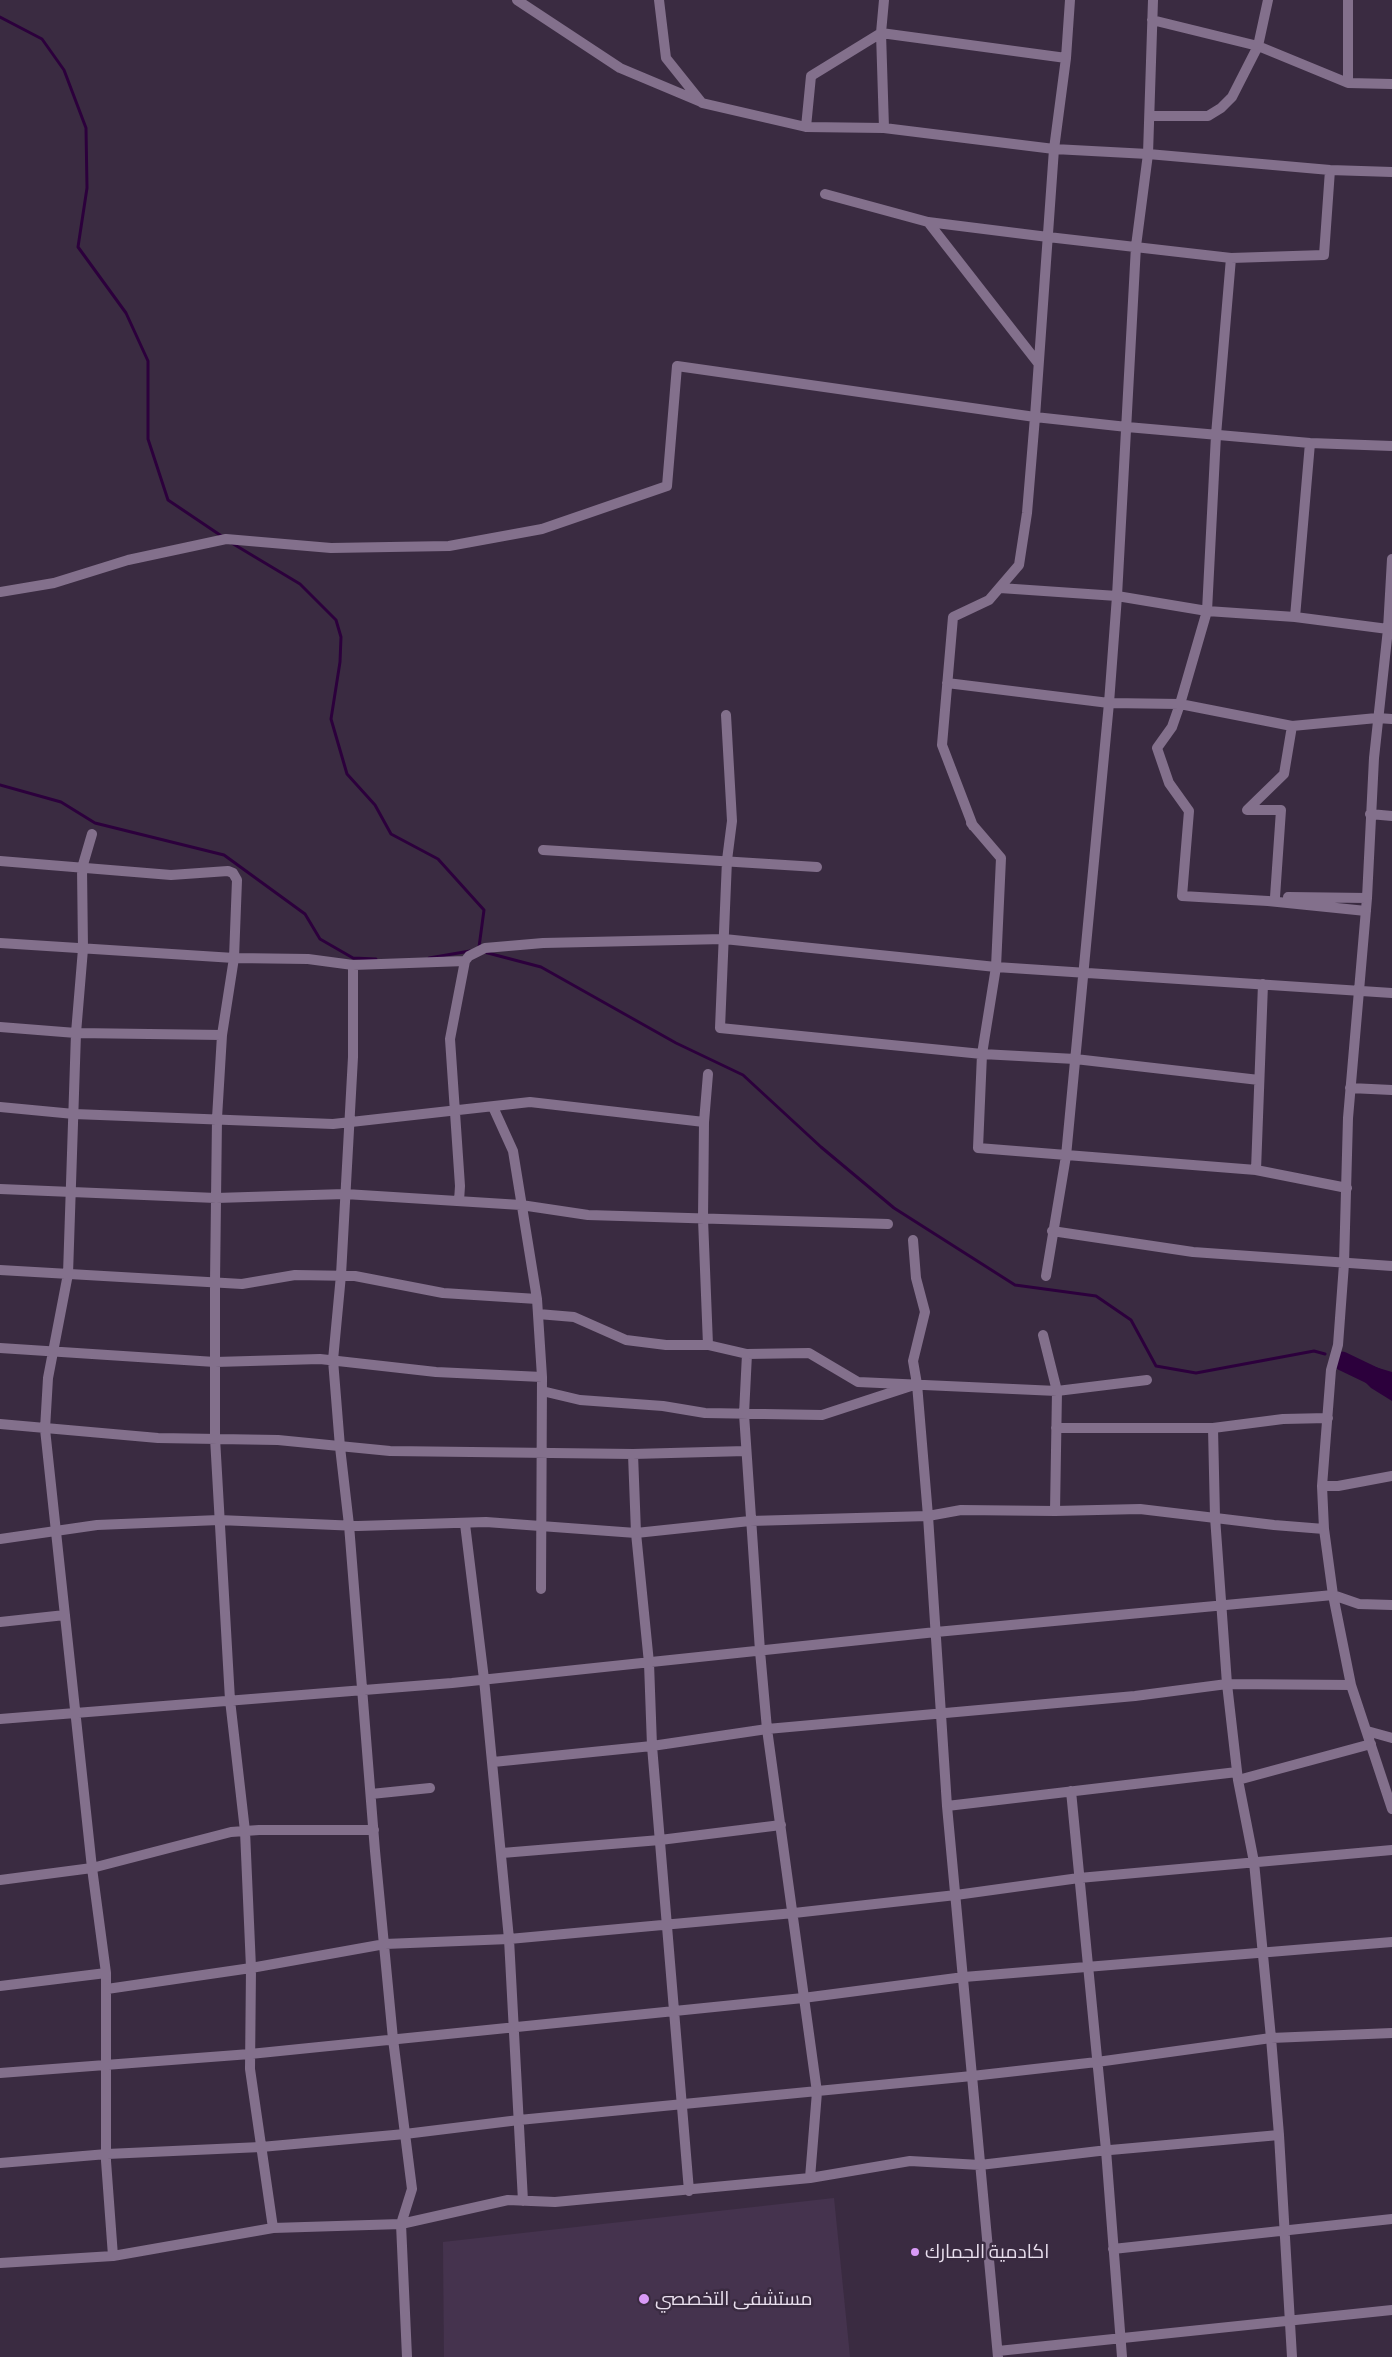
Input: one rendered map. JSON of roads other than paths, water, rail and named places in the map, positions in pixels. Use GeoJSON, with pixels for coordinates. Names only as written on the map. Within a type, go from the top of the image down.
{"type":"FeatureCollection","features":[{"type":"Feature","properties":{"kind":"street"},"geometry":{"type":"LineString","coordinates":[[518,0],[620,68],[702,103],[806,127],[884,128],[1054,149],[1148,154],[1330,170],[1392,172]]}},
{"type":"Feature","properties":{"kind":"street"},"geometry":{"type":"LineString","coordinates":[[659,0],[666,58],[702,103]]}},
{"type":"Feature","properties":{"kind":"street"},"geometry":{"type":"LineString","coordinates":[[884,0],[881,33],[884,128]]}},
{"type":"Feature","properties":{"kind":"street"},"geometry":{"type":"LineString","coordinates":[[1070,0],[1066,58],[1054,149],[1027,513],[1019,566],[989,600],[953,617],[947,683],[942,746],[972,824],[1000,858],[996,967],[982,1054],[978,1148],[1256,1170],[1347,1188]]}},
{"type":"Feature","properties":{"kind":"street"},"geometry":{"type":"LineString","coordinates":[[1046,1276],[1066,1156],[1109,703],[1117,596],[1136,246],[1148,154],[1153,0]]}},
{"type":"Feature","properties":{"kind":"street"},"geometry":{"type":"LineString","coordinates":[[1150,116],[1208,116],[1221,108],[1232,97],[1258,46],[1268,0]]}},
{"type":"Feature","properties":{"kind":"street"},"geometry":{"type":"LineString","coordinates":[[1348,0],[1348,83]]}},
{"type":"Feature","properties":{"kind":"street"},"geometry":{"type":"LineString","coordinates":[[1152,20],[1258,46],[1348,83],[1392,84]]}},
{"type":"Feature","properties":{"kind":"street"},"geometry":{"type":"LineString","coordinates":[[806,127],[811,76],[881,33],[1066,58]]}},
{"type":"Feature","properties":{"kind":"street"},"geometry":{"type":"LineString","coordinates":[[825,194],[928,222],[1048,237],[1231,258],[1324,255],[1330,170]]}},
{"type":"Feature","properties":{"kind":"street"},"geometry":{"type":"LineString","coordinates":[[928,222],[1038,364]]}},
{"type":"Feature","properties":{"kind":"street"},"geometry":{"type":"LineString","coordinates":[[1182,896],[1189,811],[1169,783],[1157,748],[1172,727],[1207,611],[1216,435],[1231,258]]}},
{"type":"Feature","properties":{"kind":"street"},"geometry":{"type":"LineString","coordinates":[[0,592],[54,583],[128,560],[226,540],[331,548],[449,546],[542,529],[569,520],[667,486],[677,366],[1035,417],[1310,443],[1392,446]]}},
{"type":"Feature","properties":{"kind":"street"},"geometry":{"type":"LineString","coordinates":[[1295,616],[1310,443]]}},
{"type":"Feature","properties":{"kind":"street"},"geometry":{"type":"LineString","coordinates":[[1392,559],[1388,629],[1377,718],[1370,814],[1367,898],[1350,1088],[1344,1264],[1338,1345],[1331,1370],[1322,1486],[1324,1529],[1333,1596],[1351,1685],[1392,1810]]}},
{"type":"Feature","properties":{"kind":"street"},"geometry":{"type":"LineString","coordinates":[[1000,588],[1117,596],[1207,611],[1295,616],[1388,629]]}},
{"type":"Feature","properties":{"kind":"street"},"geometry":{"type":"LineString","coordinates":[[947,683],[1109,703],[1180,704],[1292,726],[1377,718],[1392,719]]}},
{"type":"Feature","properties":{"kind":"street"},"geometry":{"type":"LineString","coordinates":[[726,715],[732,821],[728,860],[720,1028],[982,1054],[1074,1060],[1259,1080]]}},
{"type":"Feature","properties":{"kind":"street"},"geometry":{"type":"LineString","coordinates":[[1275,897],[1281,810],[1247,810],[1284,774],[1292,726]]}},
{"type":"Feature","properties":{"kind":"street"},"geometry":{"type":"LineString","coordinates":[[1370,814],[1392,816]]}},
{"type":"Feature","properties":{"kind":"street"},"geometry":{"type":"LineString","coordinates":[[92,834],[82,868],[83,949],[76,1033],[68,1274],[52,1353],[45,1404],[45,1429],[92,1868],[106,1973],[107,2154],[113,2256]]}},
{"type":"Feature","properties":{"kind":"street"},"geometry":{"type":"LineString","coordinates":[[543,850],[818,867]]}},
{"type":"Feature","properties":{"kind":"street"},"geometry":{"type":"LineString","coordinates":[[0,861],[171,875],[228,871],[234,873],[237,880],[234,958],[222,1035],[218,1118],[215,1438],[230,1700],[245,1831],[251,1968],[250,2054],[273,2228]]}},
{"type":"Feature","properties":{"kind":"street"},"geometry":{"type":"LineString","coordinates":[[1182,896],[1367,898]]}},
{"type":"Feature","properties":{"kind":"street"},"geometry":{"type":"LineString","coordinates":[[1182,896],[1268,901],[1366,911]]}},
{"type":"Feature","properties":{"kind":"street"},"geometry":{"type":"LineString","coordinates":[[459,1201],[460,1186],[450,1038],[465,961],[469,956],[485,948],[543,943],[724,939],[996,967],[1392,993]]}},
{"type":"Feature","properties":{"kind":"street"},"geometry":{"type":"LineString","coordinates":[[0,943],[234,958],[308,959],[353,965],[465,961]]}},
{"type":"Feature","properties":{"kind":"street"},"geometry":{"type":"LineString","coordinates":[[353,965],[353,1057],[341,1275],[334,1360],[340,1447],[349,1525],[393,2039],[412,2189],[402,2224],[407,2357]]}},
{"type":"Feature","properties":{"kind":"street"},"geometry":{"type":"LineString","coordinates":[[1256,1170],[1263,984]]}},
{"type":"Feature","properties":{"kind":"street"},"geometry":{"type":"LineString","coordinates":[[0,1027],[76,1033],[222,1035]]}},
{"type":"Feature","properties":{"kind":"street"},"geometry":{"type":"LineString","coordinates":[[708,1074],[704,1122],[702,1219],[708,1345]]}},
{"type":"Feature","properties":{"kind":"street"},"geometry":{"type":"LineString","coordinates":[[1350,1088],[1392,1090]]}},
{"type":"Feature","properties":{"kind":"street"},"geometry":{"type":"LineString","coordinates":[[0,1107],[74,1114],[218,1118],[319,1124],[348,1123],[454,1112],[530,1102],[704,1122]]}},
{"type":"Feature","properties":{"kind":"street"},"geometry":{"type":"LineString","coordinates":[[493,1107],[513,1151],[537,1299],[542,1377],[541,1589]]}},
{"type":"Feature","properties":{"kind":"street"},"geometry":{"type":"LineString","coordinates":[[0,1189],[216,1198],[345,1194],[521,1205],[588,1215],[888,1224]]}},
{"type":"Feature","properties":{"kind":"street"},"geometry":{"type":"LineString","coordinates":[[1052,1231],[1192,1252],[1392,1266]]}},
{"type":"Feature","properties":{"kind":"street"},"geometry":{"type":"LineString","coordinates":[[913,1240],[916,1278],[925,1312],[913,1361],[917,1384],[928,1516],[947,1806],[998,2354],[1290,2319],[1392,2310]]}},
{"type":"Feature","properties":{"kind":"street"},"geometry":{"type":"LineString","coordinates":[[0,1270],[249,1284],[295,1274],[341,1275],[368,1278],[443,1293],[537,1299]]}},
{"type":"Feature","properties":{"kind":"street"},"geometry":{"type":"LineString","coordinates":[[538,1314],[574,1317],[626,1340],[666,1345],[708,1345],[747,1354],[809,1353],[858,1382],[1057,1390],[1147,1380]]}},
{"type":"Feature","properties":{"kind":"street"},"geometry":{"type":"LineString","coordinates":[[1043,1335],[1057,1390],[1055,1511]]}},
{"type":"Feature","properties":{"kind":"street"},"geometry":{"type":"LineString","coordinates":[[0,1348],[52,1353],[215,1362],[334,1360],[436,1372],[542,1377]]}},
{"type":"Feature","properties":{"kind":"street"},"geometry":{"type":"LineString","coordinates":[[747,1354],[744,1414],[750,1521],[767,1729],[794,1913],[803,1998],[817,2092],[810,2178]]}},
{"type":"Feature","properties":{"kind":"street"},"geometry":{"type":"LineString","coordinates":[[542,1390],[580,1400],[663,1406],[705,1412],[822,1416],[917,1384]]}},
{"type":"Feature","properties":{"kind":"street"},"geometry":{"type":"LineString","coordinates":[[1056,1428],[1213,1428],[1283,1419],[1328,1418]]}},
{"type":"Feature","properties":{"kind":"street"},"geometry":{"type":"LineString","coordinates":[[0,1424],[158,1438],[278,1440],[390,1451],[634,1454],[746,1451]]}},
{"type":"Feature","properties":{"kind":"street"},"geometry":{"type":"LineString","coordinates":[[1213,1428],[1215,1517],[1223,1605],[1227,1684],[1237,1776],[1254,1862],[1271,2038],[1279,2135],[1292,2357]]}},
{"type":"Feature","properties":{"kind":"street"},"geometry":{"type":"LineString","coordinates":[[634,1454],[636,1533],[649,1663],[652,1746],[689,2191]]}},
{"type":"Feature","properties":{"kind":"street"},"geometry":{"type":"LineString","coordinates":[[1322,1486],[1338,1486],[1392,1476]]}},
{"type":"Feature","properties":{"kind":"street"},"geometry":{"type":"LineString","coordinates":[[0,1539],[97,1525],[219,1520],[349,1525],[465,1524],[486,1522],[636,1533],[750,1521],[928,1516],[962,1510],[1055,1511],[1140,1508],[1274,1525],[1324,1529]]}},
{"type":"Feature","properties":{"kind":"street"},"geometry":{"type":"LineString","coordinates":[[465,1524],[493,1762],[510,1940],[523,2201]]}},
{"type":"Feature","properties":{"kind":"street"},"geometry":{"type":"LineString","coordinates":[[0,1719],[484,1679],[936,1632],[1223,1605],[1333,1596],[1359,1604],[1392,1605]]}},
{"type":"Feature","properties":{"kind":"street"},"geometry":{"type":"LineString","coordinates":[[0,1622],[65,1615]]}},
{"type":"Feature","properties":{"kind":"street"},"geometry":{"type":"LineString","coordinates":[[493,1762],[652,1746],[767,1729],[1135,1696],[1227,1684],[1351,1685]]}},
{"type":"Feature","properties":{"kind":"street"},"geometry":{"type":"LineString","coordinates":[[1366,1731],[1392,1738]]}},
{"type":"Feature","properties":{"kind":"street"},"geometry":{"type":"LineString","coordinates":[[947,1806],[1071,1791],[1237,1776],[1371,1744]]}},
{"type":"Feature","properties":{"kind":"street"},"geometry":{"type":"LineString","coordinates":[[371,1794],[430,1788]]}},
{"type":"Feature","properties":{"kind":"street"},"geometry":{"type":"LineString","coordinates":[[1071,1791],[1106,2150],[1122,2357]]}},
{"type":"Feature","properties":{"kind":"street"},"geometry":{"type":"LineString","coordinates":[[502,1853],[660,1840],[781,1825]]}},
{"type":"Feature","properties":{"kind":"street"},"geometry":{"type":"LineString","coordinates":[[0,1880],[92,1868],[215,1836],[245,1831],[374,1830]]}},
{"type":"Feature","properties":{"kind":"street"},"geometry":{"type":"LineString","coordinates":[[107,1989],[251,1968],[385,1944],[510,1940],[794,1913],[956,1895],[1079,1878],[1392,1850]]}},
{"type":"Feature","properties":{"kind":"street"},"geometry":{"type":"LineString","coordinates":[[0,2073],[250,2054],[803,1998],[964,1977],[1392,1942]]}},
{"type":"Feature","properties":{"kind":"street"},"geometry":{"type":"LineString","coordinates":[[0,1986],[106,1973]]}},
{"type":"Feature","properties":{"kind":"street"},"geometry":{"type":"LineString","coordinates":[[0,2163],[107,2154],[261,2147],[405,2134],[518,2120],[972,2076],[1096,2062],[1271,2038],[1392,2033]]}},
{"type":"Feature","properties":{"kind":"street"},"geometry":{"type":"LineString","coordinates":[[0,2263],[113,2256],[273,2228],[402,2224],[508,2200],[555,2202],[689,2191],[810,2178],[910,2161],[980,2165],[1106,2150],[1279,2135]]}},
{"type":"Feature","properties":{"kind":"street"},"geometry":{"type":"LineString","coordinates":[[1113,2249],[1392,2219]]}},
{"type":"Feature","properties":{"kind":"waterway"},"geometry":{"type":"LineString","coordinates":[[0,17],[42,39],[64,70],[86,128],[87,188],[78,247],[126,313],[148,361],[148,439],[168,500],[223,537]]}},
{"type":"Feature","properties":{"kind":"waterway"},"geometry":{"type":"LineString","coordinates":[[230,542],[300,584],[336,620],[341,637],[340,662],[331,719],[347,774],[375,805],[391,834],[438,859],[484,910],[479,947]]}},
{"type":"Feature","properties":{"kind":"waterway"},"geometry":{"type":"LineString","coordinates":[[0,785],[61,802],[95,823],[224,855],[305,914],[320,939],[353,958],[376,959]]}},
{"type":"Feature","properties":{"kind":"waterway"},"geometry":{"type":"LineString","coordinates":[[429,958],[470,951]]}},
{"type":"Feature","properties":{"kind":"waterway"},"geometry":{"type":"LineString","coordinates":[[484,952],[541,967],[676,1043],[743,1075],[821,1147],[894,1208],[1015,1285],[1096,1296],[1131,1320],[1156,1366],[1196,1373],[1314,1351],[1325,1354]]}},
{"type":"Feature","properties":{"kind":"waterway"},"geometry":{"type":"LineString","coordinates":[[1342,1361],[1392,1385]]}},
{"type":"Feature","properties":{"kind":"place","name":"اكادمية الجمارك"},"geometry":{"type":"Point","coordinates":[915,2252]}},
{"type":"Feature","properties":{"kind":"place","name":"مستشفى التخصصي"},"geometry":{"type":"Point","coordinates":[644,2299]}}]}
